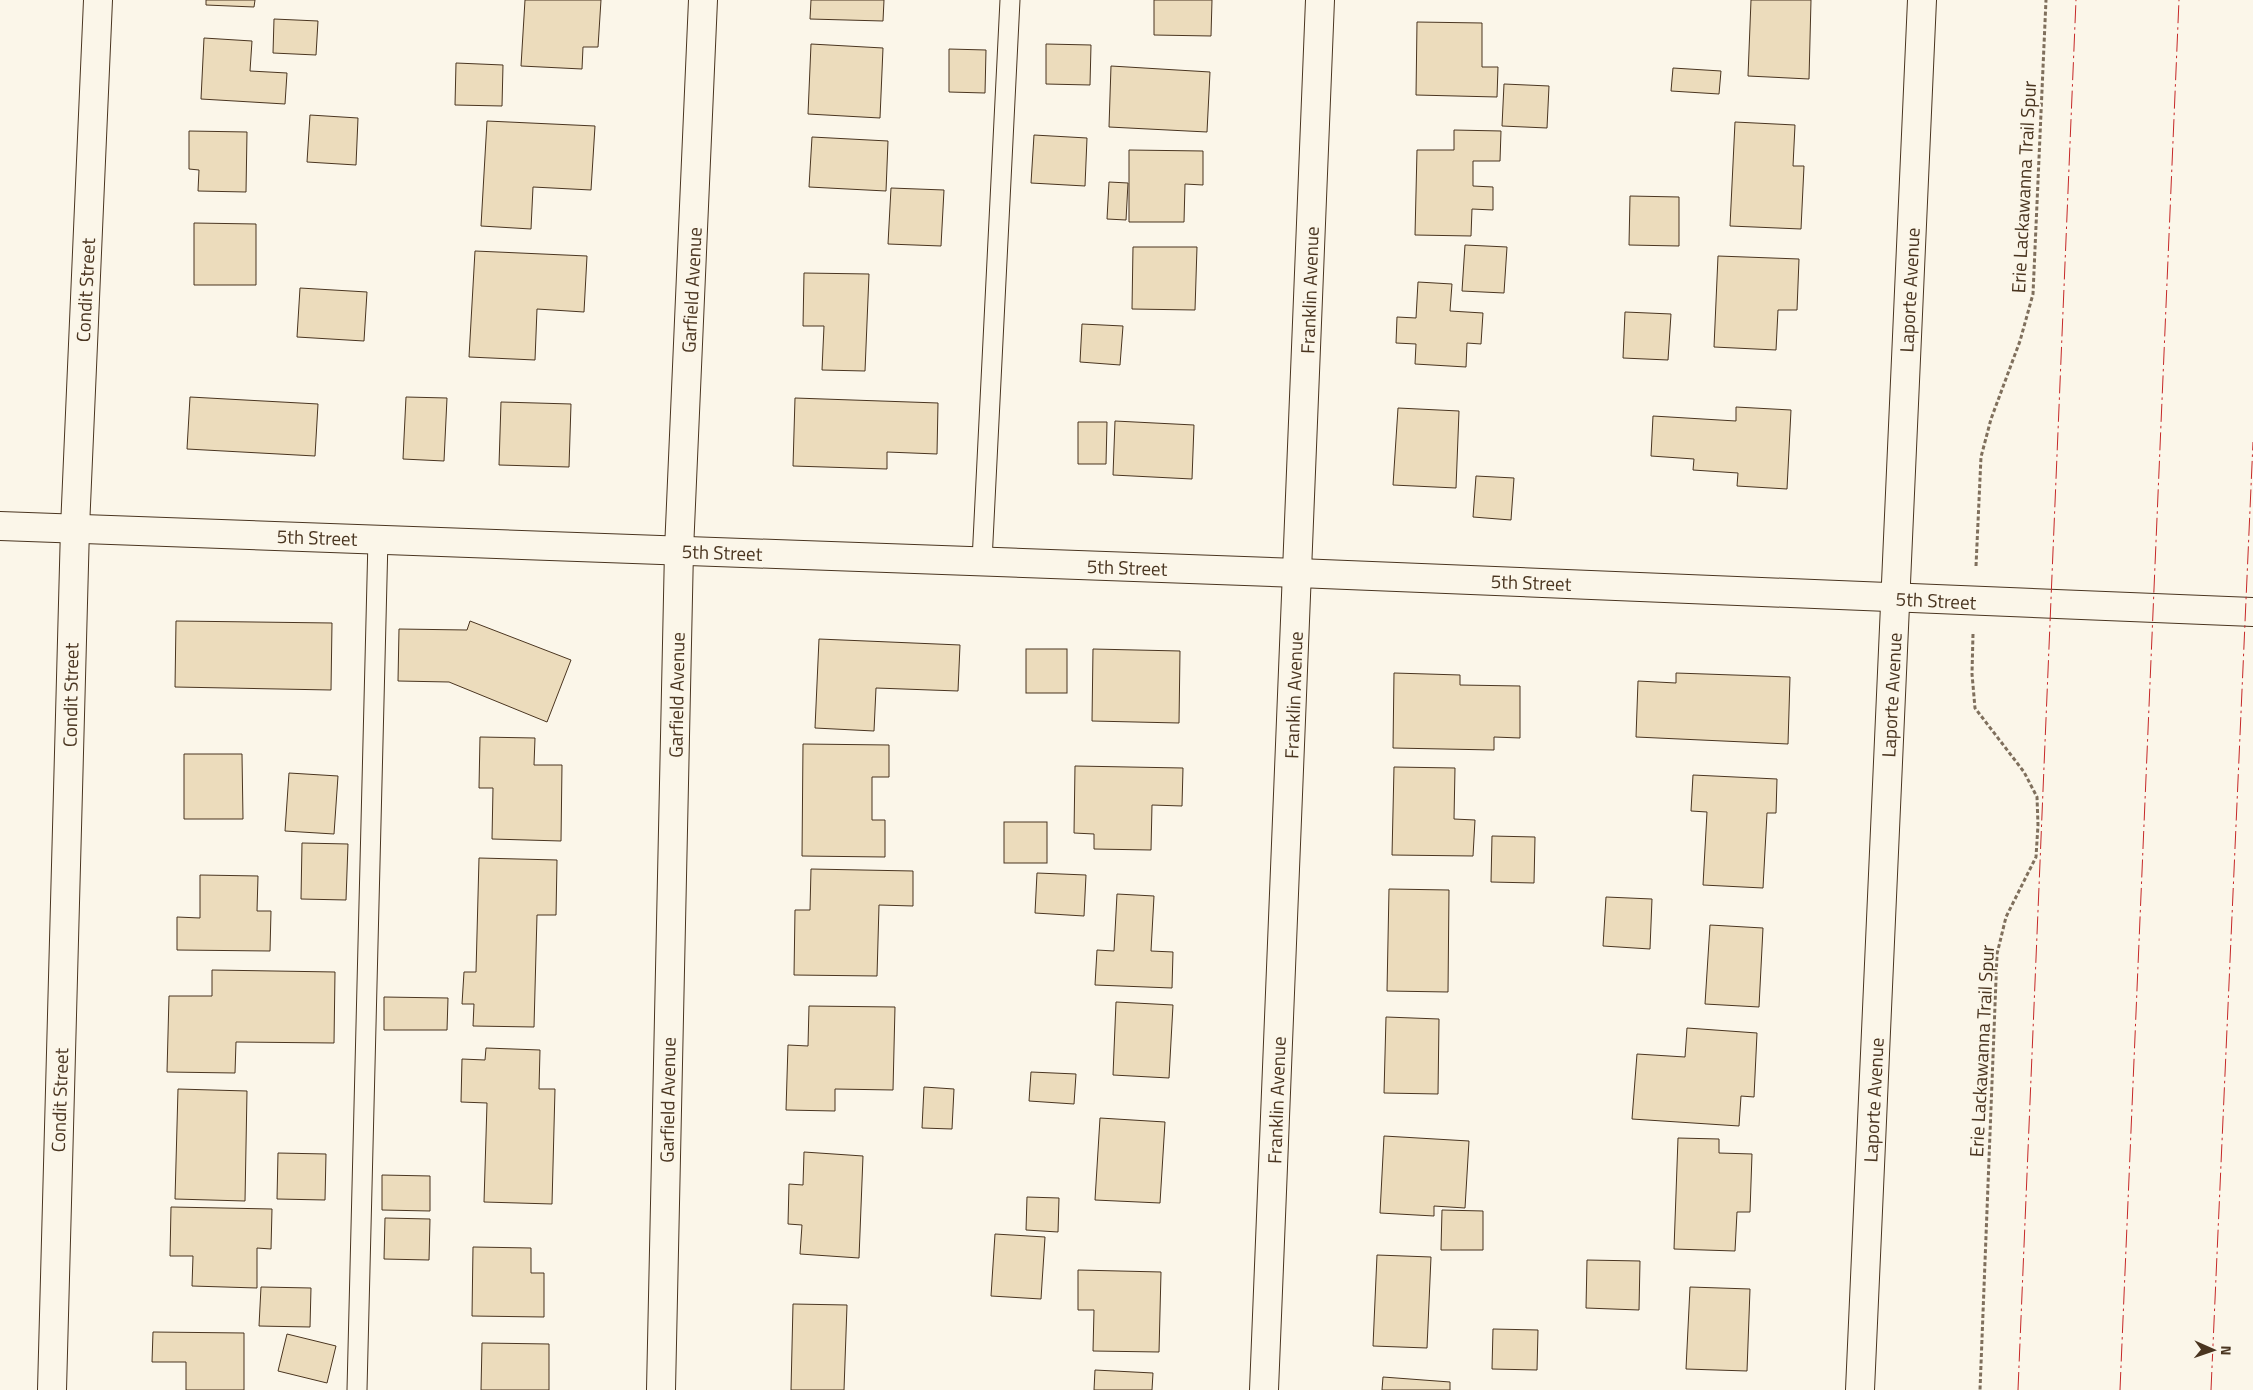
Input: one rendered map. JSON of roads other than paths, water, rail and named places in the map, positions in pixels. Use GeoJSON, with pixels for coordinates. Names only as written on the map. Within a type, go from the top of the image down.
{"type":"FeatureCollection","features":[{"type":"Feature","properties":{"kind":"street","name":"Condit Street"},"geometry":{"type":"LineString","coordinates":[[52,1390],[75,528],[98,0]]}},
{"type":"Feature","properties":{"kind":"street","name":"Garfield Avenue"},"geometry":{"type":"LineString","coordinates":[[661,1390],[679,550],[704,0]]}},
{"type":"Feature","properties":{"kind":"street","name":"Franklin Avenue"},"geometry":{"type":"LineString","coordinates":[[1264,1390],[1320,0]]}},
{"type":"Feature","properties":{"kind":"street","name":"Laporte Avenue"},"geometry":{"type":"LineString","coordinates":[[1860,1390],[1922,0]]}},
{"type":"Feature","properties":{"kind":"street","name":"5th Street"},"geometry":{"type":"LineString","coordinates":[[0,526],[1298,573],[2253,612]]}},
{"type":"Feature","properties":{"kind":"lane"},"geometry":{"type":"LineString","coordinates":[[982,561],[1010,0]]}},
{"type":"Feature","properties":{"kind":"lane"},"geometry":{"type":"LineString","coordinates":[[357,1390],[378,539]]}}]}
